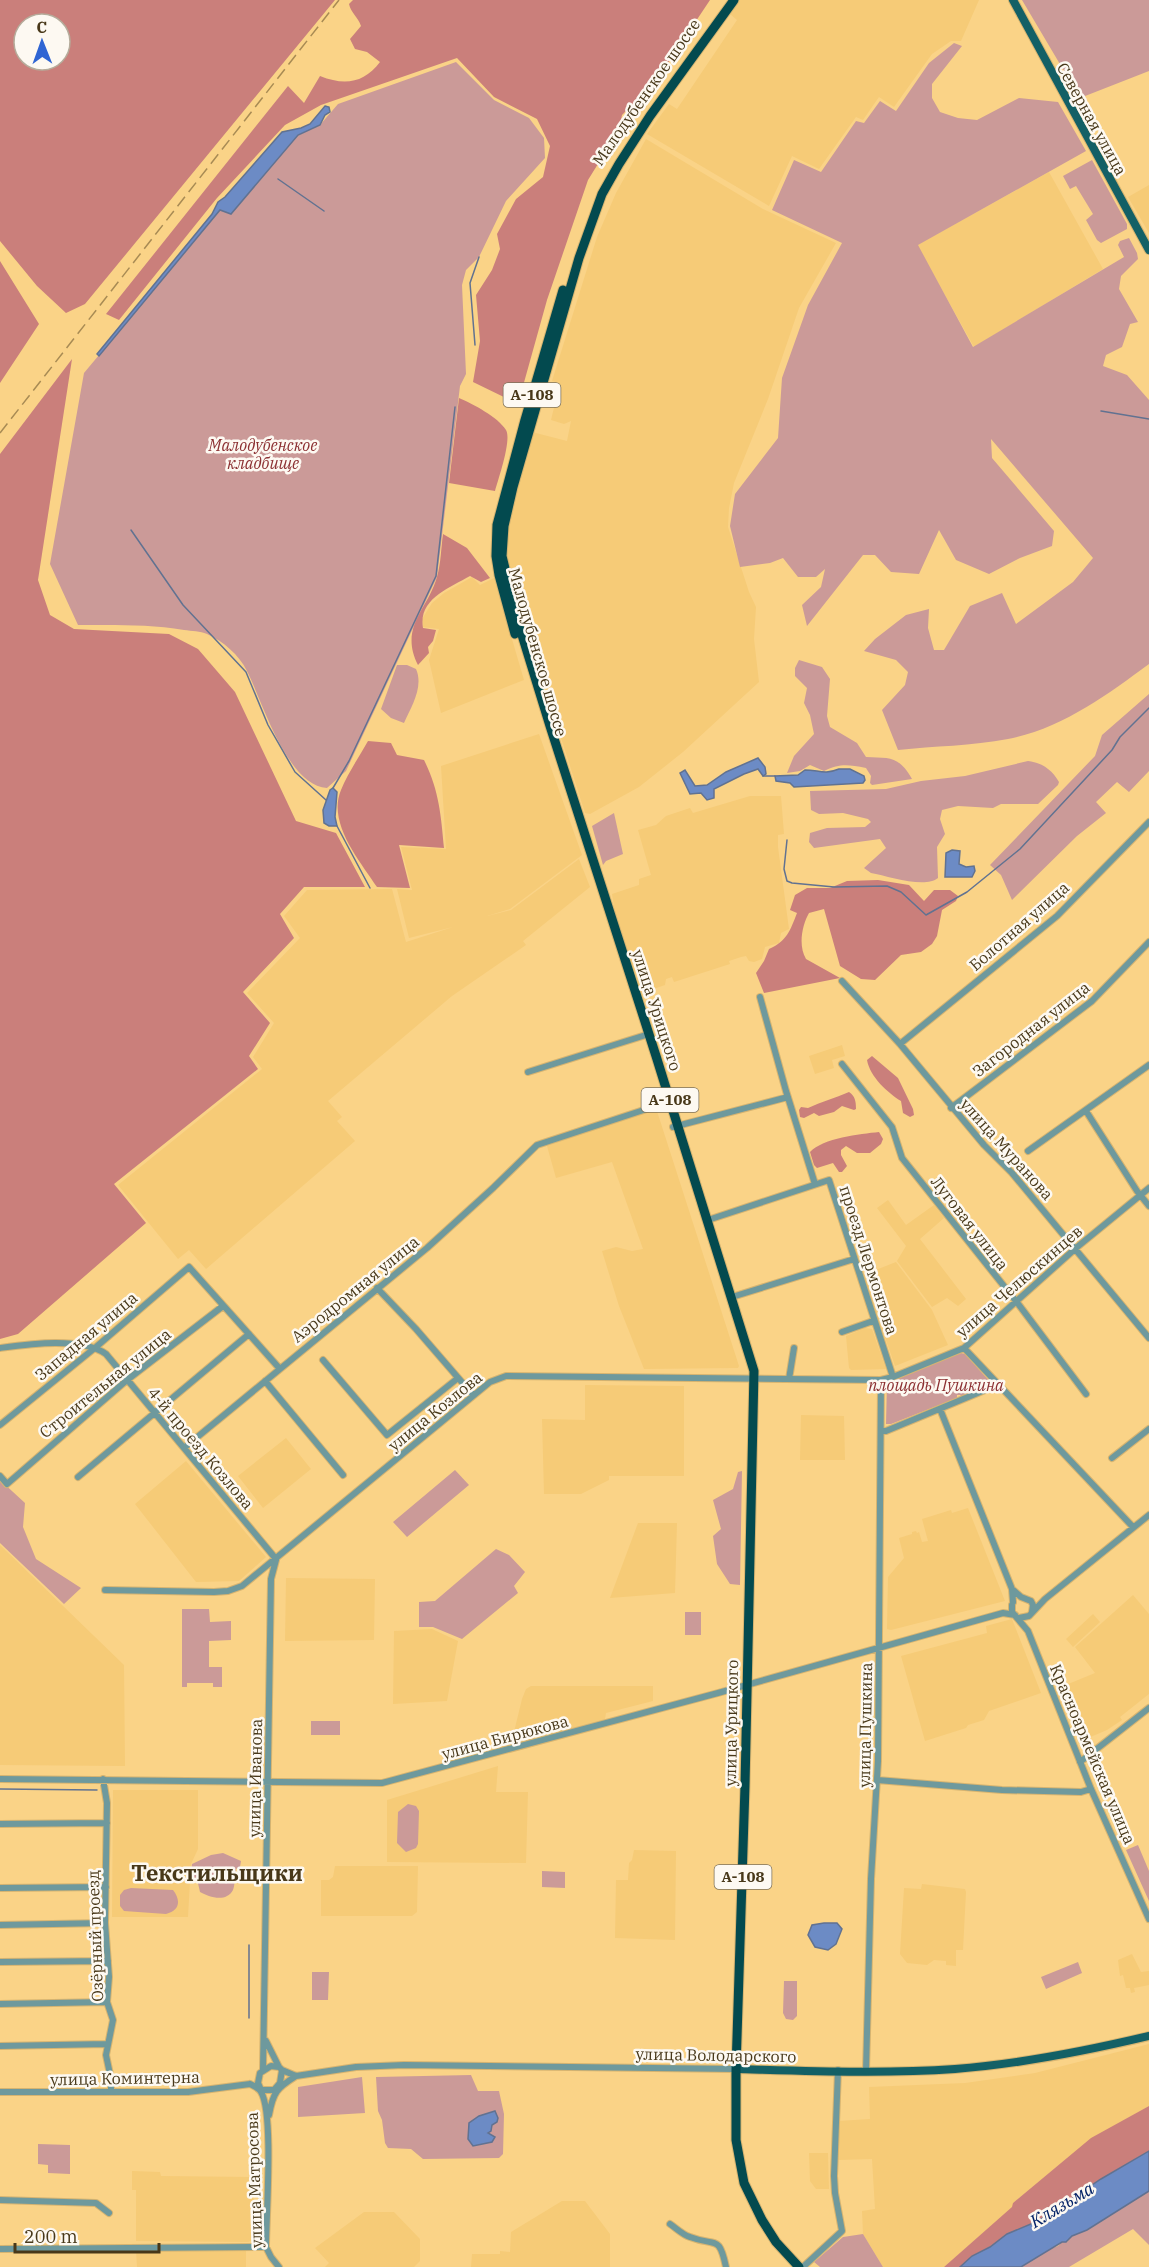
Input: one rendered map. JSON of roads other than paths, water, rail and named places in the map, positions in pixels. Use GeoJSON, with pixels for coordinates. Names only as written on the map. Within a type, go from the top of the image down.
{"type":"FeatureCollection","features":[{"type":"Feature","properties":{"kind":"highway","name":"Малодубенское шоссе"},"geometry":{"type":"LineString","coordinates":[[579,824],[511,623],[497,566],[497,525],[573,256],[597,192],[613,162],[646,113],[728,0]]}},
{"type":"Feature","properties":{"kind":"highway","name":"Малодубенское шоссе"},"geometry":{"type":"LineString","coordinates":[[579,824],[518,622],[502,556],[504,526],[531,421],[579,258],[602,194],[650,117],[735,0]]}},
{"type":"Feature","properties":{"kind":"highway","name":"улица Урицкого"},"geometry":{"type":"LineString","coordinates":[[579,824],[753,1365],[736,2069]]}},
{"type":"Feature","properties":{"kind":"highway","name":"улица Урицкого"},"geometry":{"type":"LineString","coordinates":[[646,1035],[665,1103],[676,1127],[748,1371],[753,1378]]}},
{"type":"Feature","properties":{"kind":"highway","name":"А-108"},"geometry":{"type":"LineString","coordinates":[[736,2069],[736,2140],[744,2183],[762,2220],[776,2242],[801,2267]]}},
{"type":"Feature","properties":{"kind":"main road","name":"Северная улица"},"geometry":{"type":"LineString","coordinates":[[1013,0],[1149,250]]}},
{"type":"Feature","properties":{"kind":"main road","name":"улица Володарского"},"geometry":{"type":"LineString","coordinates":[[736,2069],[866,2071],[946,2069],[1020,2062],[1149,2036]]}},
{"type":"Feature","properties":{"kind":"street","name":"Болотная улица"},"geometry":{"type":"LineString","coordinates":[[900,1044],[1057,916],[1149,822]]}},
{"type":"Feature","properties":{"kind":"street","name":"Загородная улица"},"geometry":{"type":"LineString","coordinates":[[951,1108],[1092,1001],[1149,942]]}},
{"type":"Feature","properties":{"kind":"street","name":"улица Муранова"},"geometry":{"type":"LineString","coordinates":[[842,981],[900,1044],[951,1108],[1012,1173],[1149,1338]]}},
{"type":"Feature","properties":{"kind":"street","name":"проезд Лермонтова"},"geometry":{"type":"LineString","coordinates":[[760,997],[815,1184],[829,1180],[892,1377]]}},
{"type":"Feature","properties":{"kind":"street"},"geometry":{"type":"LineString","coordinates":[[528,1071],[646,1035]]}},
{"type":"Feature","properties":{"kind":"street","name":"Луговая улица"},"geometry":{"type":"LineString","coordinates":[[842,1064],[892,1127],[902,1158],[1086,1394]]}},
{"type":"Feature","properties":{"kind":"street"},"geometry":{"type":"LineString","coordinates":[[1028,1151],[1149,1065]]}},
{"type":"Feature","properties":{"kind":"street"},"geometry":{"type":"LineString","coordinates":[[676,1127],[788,1096]]}},
{"type":"Feature","properties":{"kind":"street","name":"Аэродромная улица"},"geometry":{"type":"LineString","coordinates":[[184,1448],[435,1240],[537,1145],[665,1103]]}},
{"type":"Feature","properties":{"kind":"street"},"geometry":{"type":"LineString","coordinates":[[1086,1111],[1149,1206]]}},
{"type":"Feature","properties":{"kind":"street"},"geometry":{"type":"LineString","coordinates":[[708,1220],[815,1184]]}},
{"type":"Feature","properties":{"kind":"street","name":"улица Челюскинцев"},"geometry":{"type":"LineString","coordinates":[[753,1378],[881,1380],[964,1348],[1076,1248],[1149,1188]]}},
{"type":"Feature","properties":{"kind":"street"},"geometry":{"type":"LineString","coordinates":[[732,1297],[854,1259]]}},
{"type":"Feature","properties":{"kind":"street","name":"Западная улица"},"geometry":{"type":"LineString","coordinates":[[0,1425],[189,1267],[223,1306]]}},
{"type":"Feature","properties":{"kind":"street"},"geometry":{"type":"LineString","coordinates":[[377,1288],[473,1395]]}},
{"type":"Feature","properties":{"kind":"street"},"geometry":{"type":"LineString","coordinates":[[223,1306],[280,1369]]}},
{"type":"Feature","properties":{"kind":"street","name":"Строительная улица"},"geometry":{"type":"LineString","coordinates":[[0,1476],[7,1484],[128,1380],[223,1306]]}},
{"type":"Feature","properties":{"kind":"street"},"geometry":{"type":"LineString","coordinates":[[842,1332],[873,1322]]}},
{"type":"Feature","properties":{"kind":"street"},"geometry":{"type":"LineString","coordinates":[[78,1477],[249,1334]]}},
{"type":"Feature","properties":{"kind":"street"},"geometry":{"type":"LineString","coordinates":[[0,1348],[38,1344],[82,1344],[96,1347]]}},
{"type":"Feature","properties":{"kind":"street","name":"4-й проезд Козлова"},"geometry":{"type":"LineString","coordinates":[[96,1347],[106,1354],[276,1559]]}},
{"type":"Feature","properties":{"kind":"street"},"geometry":{"type":"LineString","coordinates":[[789,1379],[794,1348]]}},
{"type":"Feature","properties":{"kind":"street"},"geometry":{"type":"LineString","coordinates":[[964,1348],[1133,1527]]}},
{"type":"Feature","properties":{"kind":"street"},"geometry":{"type":"LineString","coordinates":[[323,1360],[387,1435],[458,1378]]}},
{"type":"Feature","properties":{"kind":"street","name":"улица Козлова"},"geometry":{"type":"LineString","coordinates":[[105,1590],[228,1591],[242,1586],[473,1395],[497,1378],[515,1374],[753,1378]]}},
{"type":"Feature","properties":{"kind":"street","name":"улица Пушкина"},"geometry":{"type":"LineString","coordinates":[[866,2071],[880,1647],[881,1380]]}},
{"type":"Feature","properties":{"kind":"street"},"geometry":{"type":"LineString","coordinates":[[265,1381],[343,1475]]}},
{"type":"Feature","properties":{"kind":"street"},"geometry":{"type":"LineString","coordinates":[[881,1431],[886,1431],[997,1385]]}},
{"type":"Feature","properties":{"kind":"street"},"geometry":{"type":"LineString","coordinates":[[940,1409],[1012,1589],[1012,1604],[1017,1616],[1028,1631]]}},
{"type":"Feature","properties":{"kind":"street"},"geometry":{"type":"LineString","coordinates":[[1112,1458],[1149,1429]]}},
{"type":"Feature","properties":{"kind":"street"},"geometry":{"type":"LineString","coordinates":[[1003,1613],[1017,1616],[1030,1615],[1045,1599],[1149,1515]]}},
{"type":"Feature","properties":{"kind":"street","name":"улица Иванова"},"geometry":{"type":"LineString","coordinates":[[261,2072],[264,2029],[271,1579],[276,1559]]}},
{"type":"Feature","properties":{"kind":"street"},"geometry":{"type":"LineString","coordinates":[[1012,1589],[1033,1605],[1028,1631]]}},
{"type":"Feature","properties":{"kind":"street"},"geometry":{"type":"LineString","coordinates":[[1003,1613],[1024,1597],[1045,1599]]}},
{"type":"Feature","properties":{"kind":"street","name":"улица Бирюкова"},"geometry":{"type":"LineString","coordinates":[[0,1779],[382,1783],[1003,1613]]}},
{"type":"Feature","properties":{"kind":"street","name":"Красноармейская улица"},"geometry":{"type":"LineString","coordinates":[[1028,1631],[1091,1789],[1149,1919]]}},
{"type":"Feature","properties":{"kind":"street"},"geometry":{"type":"LineString","coordinates":[[1080,1762],[1149,1708]]}},
{"type":"Feature","properties":{"kind":"street","name":"Озёрный проезд"},"geometry":{"type":"LineString","coordinates":[[103,1779],[107,1803],[105,1923],[109,1977],[107,2002],[112,2020],[106,2055],[111,2092]]}},
{"type":"Feature","properties":{"kind":"street"},"geometry":{"type":"LineString","coordinates":[[877,1780],[1002,1790],[1081,1792],[1091,1789]]}},
{"type":"Feature","properties":{"kind":"street"},"geometry":{"type":"LineString","coordinates":[[0,1824],[107,1822]]}},
{"type":"Feature","properties":{"kind":"street"},"geometry":{"type":"LineString","coordinates":[[0,1888],[106,1887]]}},
{"type":"Feature","properties":{"kind":"street"},"geometry":{"type":"LineString","coordinates":[[0,1925],[105,1923]]}},
{"type":"Feature","properties":{"kind":"street"},"geometry":{"type":"LineString","coordinates":[[0,1962],[108,1961]]}},
{"type":"Feature","properties":{"kind":"street"},"geometry":{"type":"LineString","coordinates":[[0,2004],[107,2002]]}},
{"type":"Feature","properties":{"kind":"street"},"geometry":{"type":"LineString","coordinates":[[264,2029],[267,2046],[282,2076],[271,2100],[267,2121]]}},
{"type":"Feature","properties":{"kind":"street"},"geometry":{"type":"LineString","coordinates":[[0,2046],[107,2044]]}},
{"type":"Feature","properties":{"kind":"street","name":"улица Володарского"},"geometry":{"type":"LineString","coordinates":[[296,2076],[356,2067],[404,2065],[736,2069]]}},
{"type":"Feature","properties":{"kind":"street"},"geometry":{"type":"LineString","coordinates":[[271,2066],[296,2076],[267,2092],[250,2084],[261,2072],[271,2066]]}},
{"type":"Feature","properties":{"kind":"street"},"geometry":{"type":"LineString","coordinates":[[801,2267],[842,2231],[834,2176],[838,2070]]}},
{"type":"Feature","properties":{"kind":"street"},"geometry":{"type":"LineString","coordinates":[[261,2072],[258,2083],[261,2090]]}},
{"type":"Feature","properties":{"kind":"street","name":"улица Коминтерна"},"geometry":{"type":"LineString","coordinates":[[0,2092],[188,2092],[250,2084]]}},
{"type":"Feature","properties":{"kind":"street","name":"улица Матросова"},"geometry":{"type":"LineString","coordinates":[[261,2090],[267,2121],[266,2247],[279,2267]]}},
{"type":"Feature","properties":{"kind":"street"},"geometry":{"type":"LineString","coordinates":[[0,2200],[96,2203],[109,2213]]}},
{"type":"Feature","properties":{"kind":"street"},"geometry":{"type":"LineString","coordinates":[[670,2224],[689,2237],[717,2244],[722,2249],[726,2267]]}},
{"type":"Feature","properties":{"kind":"street"},"geometry":{"type":"LineString","coordinates":[[0,2249],[266,2247]]}},
{"type":"Feature","properties":{"kind":"water"},"geometry":{"type":"Polygon","coordinates":[[[325,106],[329,107],[330,112],[325,115],[320,125],[298,135],[231,214],[220,210],[99,356],[97,354],[212,214],[218,202],[282,132],[310,124],[325,106]]]}},
{"type":"Feature","properties":{"kind":"water"},"geometry":{"type":"Polygon","coordinates":[[[758,758],[765,767],[766,774],[763,776],[758,769],[744,774],[714,789],[714,798],[707,800],[701,793],[690,794],[680,773],[685,770],[695,786],[707,785],[726,772],[758,758]]]}},
{"type":"Feature","properties":{"kind":"water"},"geometry":{"type":"Polygon","coordinates":[[[850,769],[864,776],[865,780],[863,783],[794,787],[790,783],[776,781],[775,776],[798,775],[805,770],[825,772],[850,769]]]}},
{"type":"Feature","properties":{"kind":"water"},"geometry":{"type":"Polygon","coordinates":[[[333,788],[337,792],[335,817],[337,826],[329,826],[324,823],[323,810],[330,790],[333,788]]]}},
{"type":"Feature","properties":{"kind":"water"},"geometry":{"type":"Polygon","coordinates":[[[952,850],[960,851],[959,864],[966,867],[974,866],[975,871],[972,877],[945,877],[946,853],[952,850]]]}},
{"type":"Feature","properties":{"kind":"water"},"geometry":{"type":"Polygon","coordinates":[[[837,1923],[842,1929],[836,1944],[828,1950],[815,1947],[808,1935],[812,1925],[837,1923]]]}},
{"type":"Feature","properties":{"kind":"water"},"geometry":{"type":"Polygon","coordinates":[[[495,2111],[497,2122],[492,2125],[488,2133],[495,2137],[492,2142],[473,2146],[468,2139],[469,2123],[479,2116],[495,2111]]]}},
{"type":"Feature","properties":{"kind":"water","name":"Клязьма"},"geometry":{"type":"Polygon","coordinates":[[[1149,2151],[1149,2191],[1087,2230],[1072,2236],[1066,2242],[1062,2242],[1021,2267],[960,2267],[972,2256],[990,2247],[1007,2234],[1038,2221],[1101,2179],[1149,2151]]]}},
{"type":"Feature","properties":{"kind":"waterway"},"geometry":{"type":"LineString","coordinates":[[278,179],[324,211]]}},
{"type":"Feature","properties":{"kind":"waterway"},"geometry":{"type":"LineString","coordinates":[[475,345],[470,283],[479,257]]}},
{"type":"Feature","properties":{"kind":"waterway"},"geometry":{"type":"LineString","coordinates":[[333,788],[349,761],[436,576],[455,407]]}},
{"type":"Feature","properties":{"kind":"waterway"},"geometry":{"type":"LineString","coordinates":[[1101,411],[1149,419]]}},
{"type":"Feature","properties":{"kind":"waterway"},"geometry":{"type":"LineString","coordinates":[[131,530],[183,605],[246,672],[268,725],[295,772],[326,800]]}},
{"type":"Feature","properties":{"kind":"waterway"},"geometry":{"type":"LineString","coordinates":[[787,840],[784,869],[787,881],[834,887],[887,886],[901,892],[926,915],[967,892],[1020,849],[1112,750],[1120,737],[1149,708]]}},
{"type":"Feature","properties":{"kind":"waterway"},"geometry":{"type":"LineString","coordinates":[[763,776],[775,776]]}},
{"type":"Feature","properties":{"kind":"waterway"},"geometry":{"type":"LineString","coordinates":[[337,826],[370,888]]}},
{"type":"Feature","properties":{"kind":"waterway"},"geometry":{"type":"LineString","coordinates":[[0,1789],[97,1790]]}},
{"type":"Feature","properties":{"kind":"waterway"},"geometry":{"type":"LineString","coordinates":[[249,1945],[249,2018]]}},
{"type":"Feature","properties":{"kind":"railway"},"geometry":{"type":"LineString","coordinates":[[0,433],[339,0]]}},
{"type":"Feature","properties":{"kind":"district","name":"Текстильщики"},"geometry":{"type":"Point","coordinates":[217,1873]}},
{"type":"Feature","properties":{"kind":"park label","name":"Малодубенское кладбище"},"geometry":{"type":"Point","coordinates":[263,454]}},
{"type":"Feature","properties":{"kind":"park label","name":"площадь Пушкина"},"geometry":{"type":"Point","coordinates":[936,1385]}}]}
